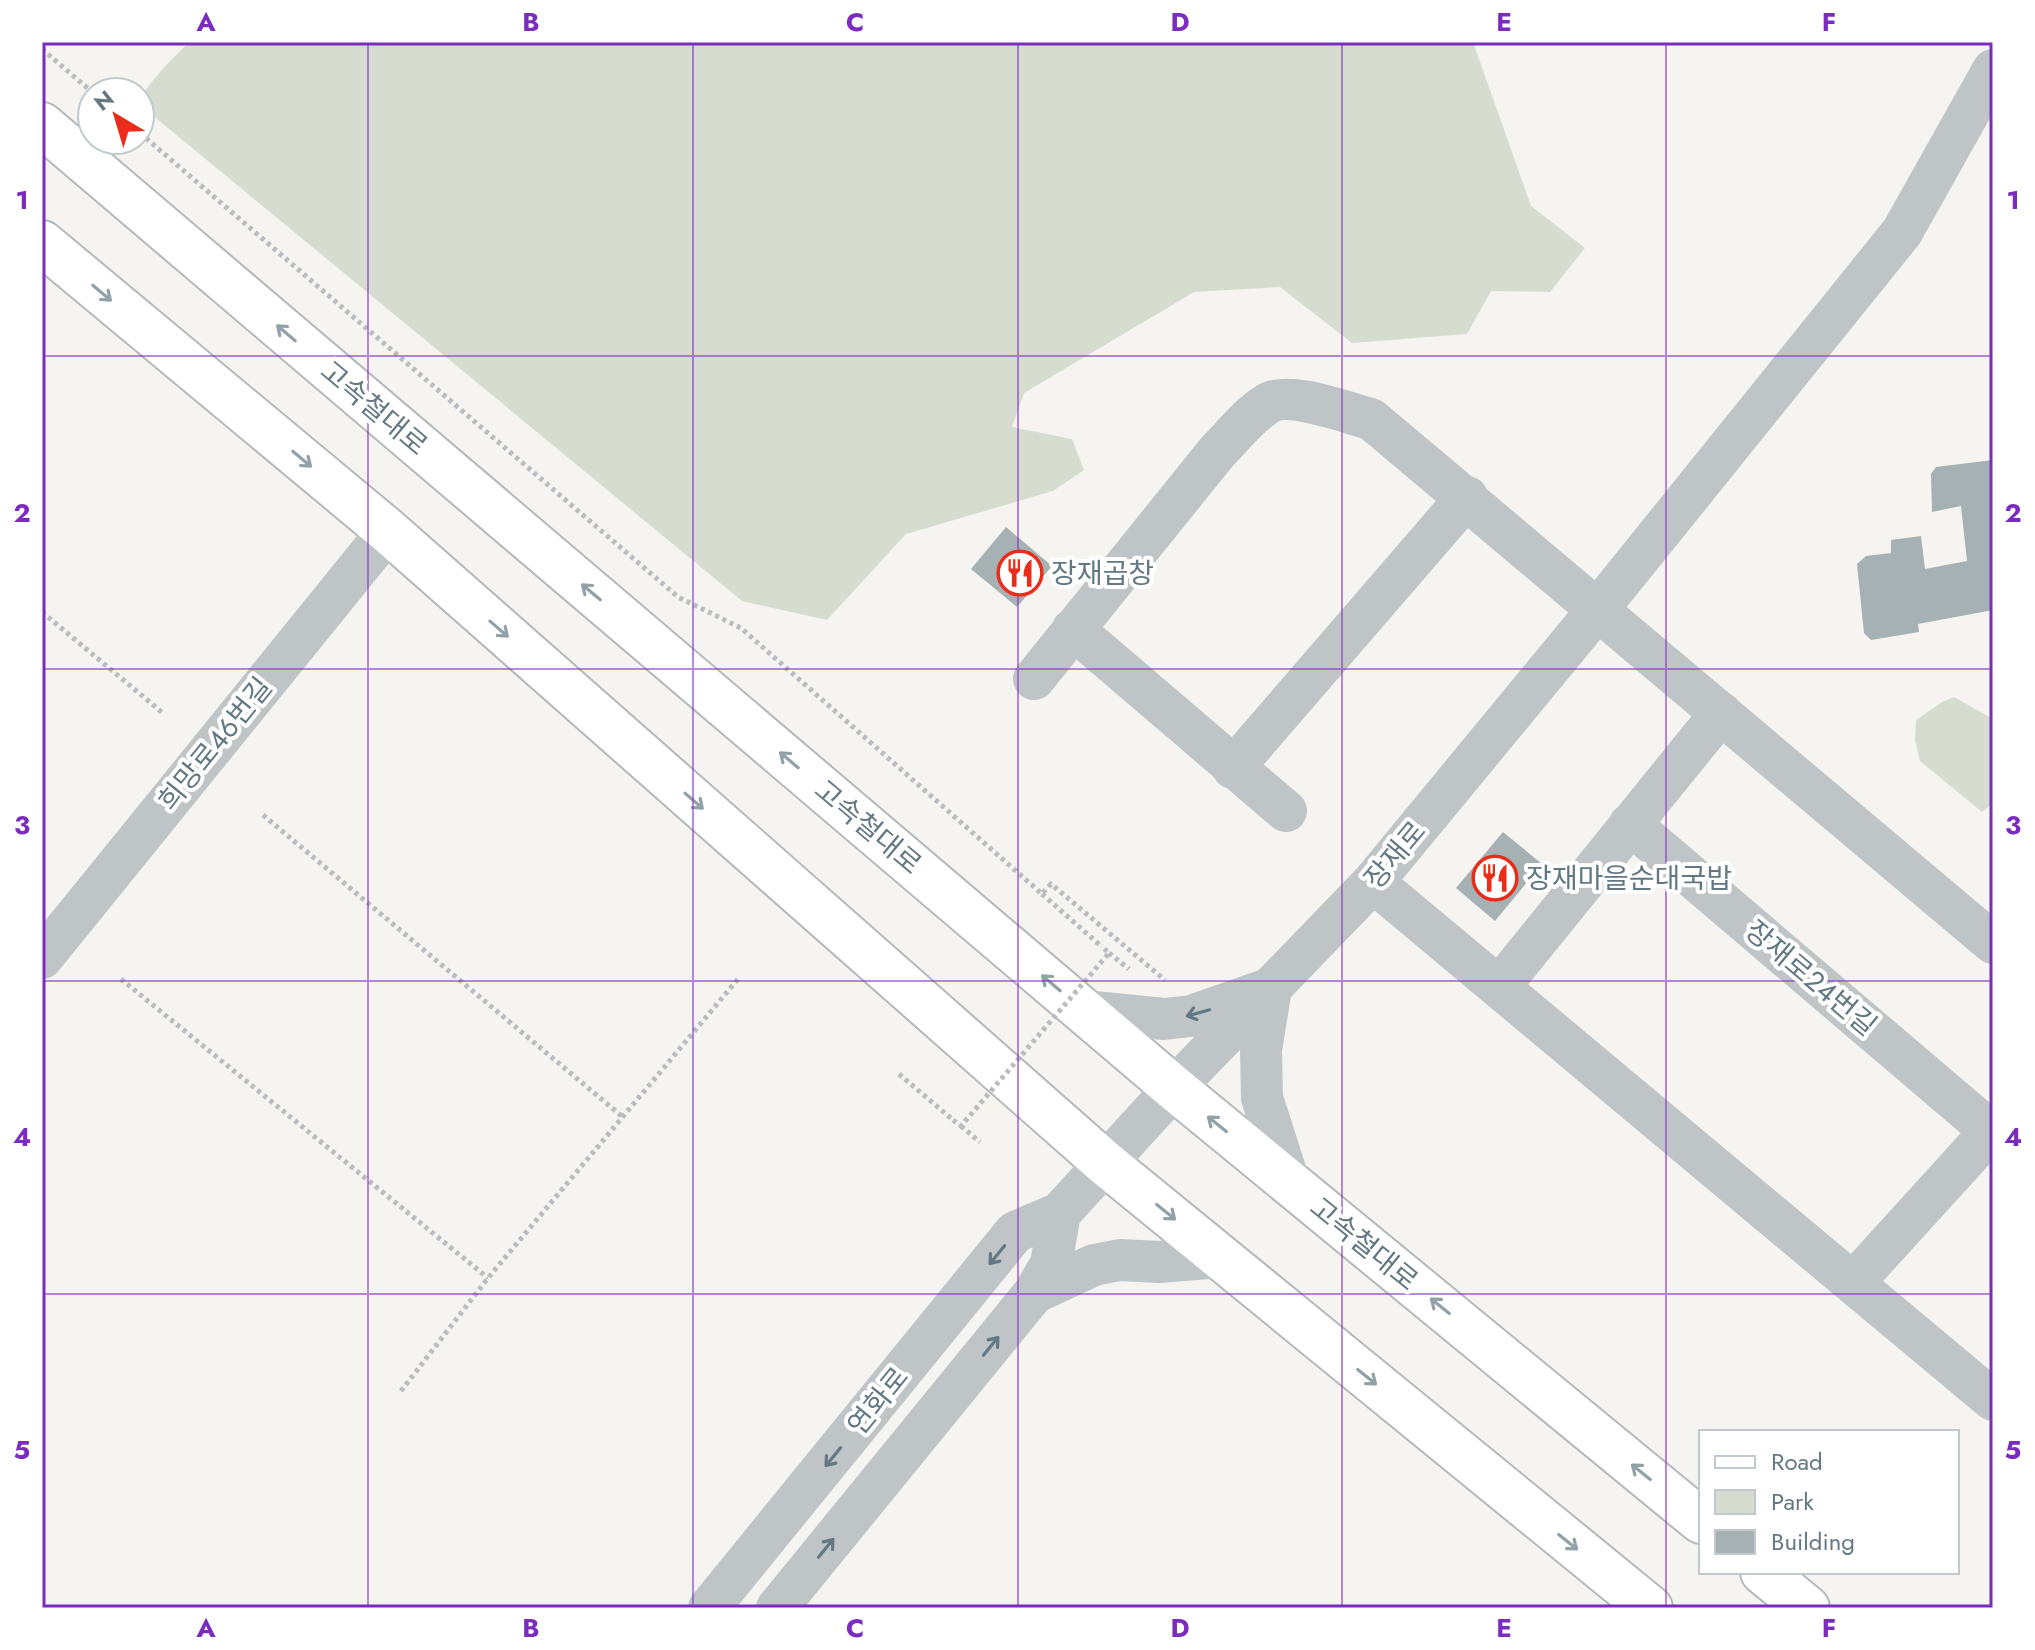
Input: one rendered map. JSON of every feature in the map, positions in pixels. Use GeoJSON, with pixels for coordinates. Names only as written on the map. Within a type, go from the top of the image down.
{"type":"FeatureCollection","features":[{"type":"Feature","properties":{"kind":"main road","name":"고속철대로"},"geometry":{"type":"LineString","coordinates":[[42,125],[1174,1088],[1699,1519]]}},
{"type":"Feature","properties":{"kind":"main road"},"geometry":{"type":"LineString","coordinates":[[42,243],[388,531],[1105,1163],[1650,1608]]}},
{"type":"Feature","properties":{"kind":"main road"},"geometry":{"type":"LineString","coordinates":[[1765,1574],[1807,1608]]}},
{"type":"Feature","properties":{"kind":"street","name":"장재로"},"geometry":{"type":"LineString","coordinates":[[1174,1088],[1373,882],[1902,232],[1993,70]]}},
{"type":"Feature","properties":{"kind":"street"},"geometry":{"type":"LineString","coordinates":[[1034,679],[1217,452],[1270,402],[1291,399],[1371,419],[1993,943]]}},
{"type":"Feature","properties":{"kind":"street"},"geometry":{"type":"LineString","coordinates":[[1233,768],[1467,497]]}},
{"type":"Feature","properties":{"kind":"street","name":"희망로46번길"},"geometry":{"type":"LineString","coordinates":[[42,958],[388,531]]}},
{"type":"Feature","properties":{"kind":"street"},"geometry":{"type":"LineString","coordinates":[[1073,629],[1286,811]]}},
{"type":"Feature","properties":{"kind":"street"},"geometry":{"type":"LineString","coordinates":[[1500,986],[1721,713]]}},
{"type":"Feature","properties":{"kind":"street","name":"장재로24번길"},"geometry":{"type":"LineString","coordinates":[[1630,824],[1992,1131],[1853,1283]]}},
{"type":"Feature","properties":{"kind":"street"},"geometry":{"type":"LineString","coordinates":[[1373,882],[1993,1400]]}},
{"type":"Feature","properties":{"kind":"street"},"geometry":{"type":"LineString","coordinates":[[1084,1011],[1164,1019],[1191,1016],[1271,988],[1261,1050],[1262,1098],[1289,1182]]}},
{"type":"Feature","properties":{"kind":"street","name":"연화로"},"geometry":{"type":"LineString","coordinates":[[709,1608],[1015,1232],[1060,1213],[1174,1088]]}},
{"type":"Feature","properties":{"kind":"street","name":"연화로"},"geometry":{"type":"LineString","coordinates":[[777,1608],[1034,1293],[1051,1264],[1060,1213]]}},
{"type":"Feature","properties":{"kind":"street"},"geometry":{"type":"LineString","coordinates":[[1034,1293],[1094,1265],[1120,1260],[1159,1262],[1220,1257]]}},
{"type":"Feature","properties":{"kind":"path"},"geometry":{"type":"LineString","coordinates":[[42,49],[76,78]]}},
{"type":"Feature","properties":{"kind":"path"},"geometry":{"type":"LineString","coordinates":[[156,147],[678,597],[741,628],[1129,969]]}},
{"type":"Feature","properties":{"kind":"path"},"geometry":{"type":"LineString","coordinates":[[42,612],[164,714]]}},
{"type":"Feature","properties":{"kind":"path"},"geometry":{"type":"LineString","coordinates":[[263,815],[624,1118]]}},
{"type":"Feature","properties":{"kind":"path"},"geometry":{"type":"LineString","coordinates":[[1042,894],[1051,884],[1169,983]]}},
{"type":"Feature","properties":{"kind":"path"},"geometry":{"type":"LineString","coordinates":[[961,1126],[1109,953]]}},
{"type":"Feature","properties":{"kind":"path"},"geometry":{"type":"LineString","coordinates":[[121,979],[488,1278]]}},
{"type":"Feature","properties":{"kind":"path"},"geometry":{"type":"LineString","coordinates":[[401,1391],[488,1278],[738,979]]}},
{"type":"Feature","properties":{"kind":"path"},"geometry":{"type":"LineString","coordinates":[[899,1074],[980,1142]]}},
{"type":"Feature","properties":{"kind":"green space"},"geometry":{"type":"Polygon","coordinates":[[[189,42],[1473,42],[1531,206],[1585,248],[1550,292],[1491,291],[1467,334],[1352,343],[1280,287],[1194,292],[1024,393],[1012,427],[1072,439],[1084,470],[1053,491],[906,534],[827,620],[742,601],[156,118],[156,77],[189,42]]]}},
{"type":"Feature","properties":{"kind":"green space"},"geometry":{"type":"Polygon","coordinates":[[[1954,697],[1993,719],[1993,803],[1982,812],[1920,761],[1915,740],[1916,720],[1954,697]]]}},
{"type":"Feature","properties":{"kind":"building"},"geometry":{"type":"Polygon","coordinates":[[[1993,460],[1993,610],[1918,624],[1919,632],[1871,640],[1864,633],[1857,564],[1866,556],[1891,553],[1891,540],[1921,536],[1925,569],[1967,561],[1961,506],[1932,512],[1931,474],[1936,467],[1993,460]]]}},
{"type":"Feature","properties":{"kind":"building"},"geometry":{"type":"Polygon","coordinates":[[[1006,527],[1052,566],[1017,607],[971,569],[1006,527]]]}},
{"type":"Feature","properties":{"kind":"building"},"geometry":{"type":"Polygon","coordinates":[[[1503,832],[1542,864],[1495,921],[1456,888],[1503,832]]]}},
{"type":"Feature","properties":{"kind":"place","name":"장재곱창"},"geometry":{"type":"Point","coordinates":[1020,573]}},
{"type":"Feature","properties":{"kind":"place","name":"장재마을순대국밥"},"geometry":{"type":"Point","coordinates":[1495,878]}}]}
